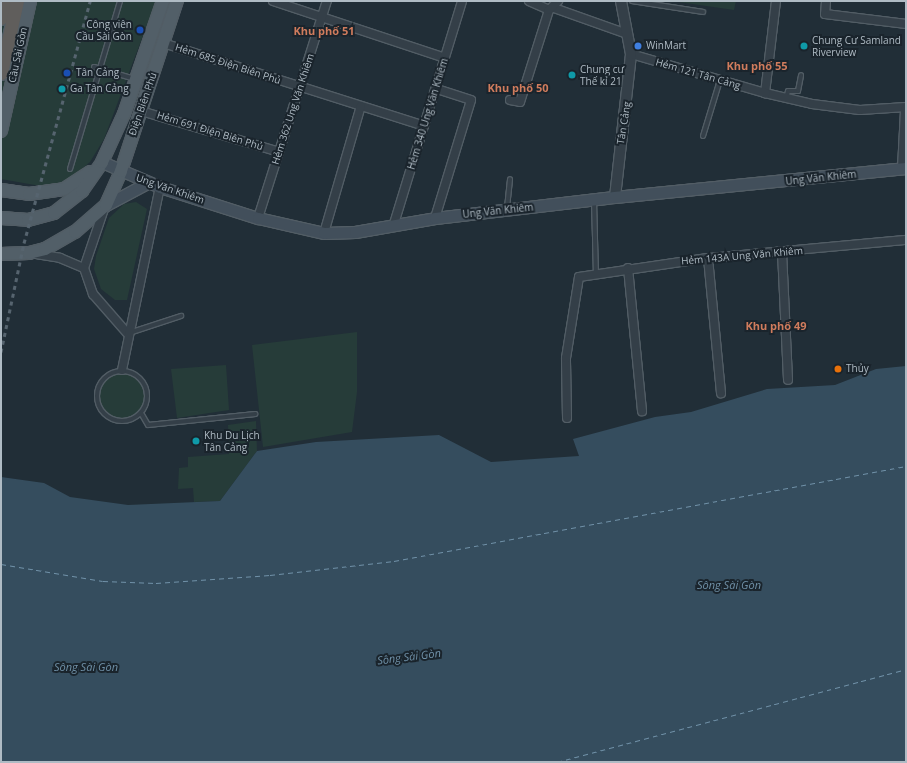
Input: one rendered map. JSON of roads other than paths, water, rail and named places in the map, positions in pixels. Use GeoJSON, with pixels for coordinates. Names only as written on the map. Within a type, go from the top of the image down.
{"type":"FeatureCollection","features":[{"type":"Feature","properties":{"kind":"highway"},"geometry":{"type":"LineString","coordinates":[[1,18],[5,1]]}},
{"type":"Feature","properties":{"kind":"highway","name":"Cầu Sài Gòn"},"geometry":{"type":"LineString","coordinates":[[1,74],[17,1]]}},
{"type":"Feature","properties":{"kind":"main road","name":"Cầu Sài Gòn"},"geometry":{"type":"LineString","coordinates":[[1,132],[30,1]]}},
{"type":"Feature","properties":{"kind":"main road","name":"Điện Biên Phủ"},"geometry":{"type":"LineString","coordinates":[[102,162],[137,79],[163,1]]}},
{"type":"Feature","properties":{"kind":"main road","name":"Điện Biên Phủ"},"geometry":{"type":"LineString","coordinates":[[106,205],[121,171],[177,1]]}},
{"type":"Feature","properties":{"kind":"main road","name":"Ung Văn Khiêm"},"geometry":{"type":"LineString","coordinates":[[102,162],[148,183],[258,218],[324,232],[393,227],[435,218],[615,197],[844,177],[904,168]]}},
{"type":"Feature","properties":{"kind":"main road"},"geometry":{"type":"LineString","coordinates":[[1,190],[29,194],[64,189],[81,181],[102,162]]}},
{"type":"Feature","properties":{"kind":"main road"},"geometry":{"type":"LineString","coordinates":[[1,218],[28,220],[54,213],[74,200],[102,162]]}},
{"type":"Feature","properties":{"kind":"main road"},"geometry":{"type":"LineString","coordinates":[[1,254],[29,253],[60,242],[106,205],[148,183]]}},
{"type":"Feature","properties":{"kind":"street"},"geometry":{"type":"LineString","coordinates":[[273,1],[446,58]]}},
{"type":"Feature","properties":{"kind":"street","name":"Hẻm 362 Ung Văn Khiêm"},"geometry":{"type":"LineString","coordinates":[[258,218],[323,18],[327,1]]}},
{"type":"Feature","properties":{"kind":"street","name":"Hẻm 340 Ung Văn Khiêm"},"geometry":{"type":"LineString","coordinates":[[393,227],[424,126],[438,89],[462,1]]}},
{"type":"Feature","properties":{"kind":"street"},"geometry":{"type":"LineString","coordinates":[[529,1],[554,6],[627,34]]}},
{"type":"Feature","properties":{"kind":"street","name":"Tân Cảng"},"geometry":{"type":"LineString","coordinates":[[615,197],[631,54],[621,1]]}},
{"type":"Feature","properties":{"kind":"street"},"geometry":{"type":"LineString","coordinates":[[765,93],[776,1]]}},
{"type":"Feature","properties":{"kind":"street"},"geometry":{"type":"LineString","coordinates":[[826,1],[825,14],[906,24]]}},
{"type":"Feature","properties":{"kind":"street"},"geometry":{"type":"LineString","coordinates":[[510,100],[520,102],[554,6]]}},
{"type":"Feature","properties":{"kind":"street","name":"Hẻm 685 Điện Biên Phủ"},"geometry":{"type":"LineString","coordinates":[[163,43],[424,126]]}},
{"type":"Feature","properties":{"kind":"street","name":"Hẻm 121 Tân Cảng"},"geometry":{"type":"LineString","coordinates":[[631,54],[786,99],[860,110],[906,108]]}},
{"type":"Feature","properties":{"kind":"street"},"geometry":{"type":"LineString","coordinates":[[435,218],[471,100],[438,89]]}},
{"type":"Feature","properties":{"kind":"street"},"geometry":{"type":"LineString","coordinates":[[324,232],[361,106]]}},
{"type":"Feature","properties":{"kind":"street"},"geometry":{"type":"LineString","coordinates":[[904,168],[906,108]]}},
{"type":"Feature","properties":{"kind":"street","name":"Hẻm 691 Điện Biên Phủ"},"geometry":{"type":"LineString","coordinates":[[141,110],[279,152]]}},
{"type":"Feature","properties":{"kind":"street"},"geometry":{"type":"LineString","coordinates":[[122,370],[127,333],[160,187]]}},
{"type":"Feature","properties":{"kind":"street"},"geometry":{"type":"LineString","coordinates":[[106,205],[84,268],[92,294],[127,333]]}},
{"type":"Feature","properties":{"kind":"street","name":"Hẻm 143A Ung Văn Khiêm"},"geometry":{"type":"LineString","coordinates":[[567,418],[566,358],[579,277],[628,268],[708,258],[906,240]]}},
{"type":"Feature","properties":{"kind":"street"},"geometry":{"type":"LineString","coordinates":[[782,252],[788,380]]}},
{"type":"Feature","properties":{"kind":"street"},"geometry":{"type":"LineString","coordinates":[[29,253],[60,258],[84,268]]}},
{"type":"Feature","properties":{"kind":"street"},"geometry":{"type":"LineString","coordinates":[[708,258],[721,393]]}},
{"type":"Feature","properties":{"kind":"street"},"geometry":{"type":"LineString","coordinates":[[628,268],[642,410]]}},
{"type":"Feature","properties":{"kind":"lane"},"geometry":{"type":"LineString","coordinates":[[70,169],[120,1]]}},
{"type":"Feature","properties":{"kind":"lane"},"geometry":{"type":"LineString","coordinates":[[632,1],[703,12]]}},
{"type":"Feature","properties":{"kind":"lane"},"geometry":{"type":"LineString","coordinates":[[94,67],[137,79]]}},
{"type":"Feature","properties":{"kind":"lane"},"geometry":{"type":"LineString","coordinates":[[786,99],[788,91],[798,91],[801,75]]}},
{"type":"Feature","properties":{"kind":"lane"},"geometry":{"type":"LineString","coordinates":[[703,136],[720,80]]}},
{"type":"Feature","properties":{"kind":"lane"},"geometry":{"type":"LineString","coordinates":[[507,210],[510,179]]}},
{"type":"Feature","properties":{"kind":"lane"},"geometry":{"type":"LineString","coordinates":[[594,200],[596,274]]}},
{"type":"Feature","properties":{"kind":"lane"},"geometry":{"type":"LineString","coordinates":[[127,333],[181,316]]}},
{"type":"Feature","properties":{"kind":"lane"},"geometry":{"type":"LineString","coordinates":[[122,370],[136,375],[146,388],[147,397],[141,413],[126,422],[117,422],[109,419],[97,404],[96,395],[103,379],[122,370]]}},
{"type":"Feature","properties":{"kind":"lane"},"geometry":{"type":"LineString","coordinates":[[141,413],[148,425],[255,414]]}},
{"type":"Feature","properties":{"kind":"water","name":"Sông Sài Gòn"},"geometry":{"type":"Polygon","coordinates":[[[906,366],[906,762],[1,762],[1,477],[44,483],[70,497],[128,505],[220,501],[257,451],[316,442],[439,435],[491,462],[579,456],[573,439],[655,417],[691,412],[767,389],[835,385],[876,369],[906,366]]]}},
{"type":"Feature","properties":{"kind":"railway"},"geometry":{"type":"LineString","coordinates":[[1,352],[24,243],[90,1]]}},
{"type":"Feature","properties":{"kind":"place","name":"Công viên Cầu Sài Gòn"},"geometry":{"type":"Point","coordinates":[140,30]}},
{"type":"Feature","properties":{"kind":"place","name":"WinMart"},"geometry":{"type":"Point","coordinates":[638,46]}},
{"type":"Feature","properties":{"kind":"place","name":"Chung Cư Samland Riverview"},"geometry":{"type":"Point","coordinates":[804,46]}},
{"type":"Feature","properties":{"kind":"place","name":"Tân Cảng"},"geometry":{"type":"Point","coordinates":[67,73]}},
{"type":"Feature","properties":{"kind":"place","name":"Chung cư Thế kỉ 21"},"geometry":{"type":"Point","coordinates":[572,75]}},
{"type":"Feature","properties":{"kind":"place","name":"Ga Tân Cảng"},"geometry":{"type":"Point","coordinates":[62,89]}},
{"type":"Feature","properties":{"kind":"place","name":"Thủy"},"geometry":{"type":"Point","coordinates":[838,369]}},
{"type":"Feature","properties":{"kind":"place","name":"Khu Du Lịch Tân Cảng"},"geometry":{"type":"Point","coordinates":[196,441]}},
{"type":"Feature","properties":{"kind":"district","name":"Khu phố 51"},"geometry":{"type":"Point","coordinates":[324,31]}},
{"type":"Feature","properties":{"kind":"district","name":"Khu phố 55"},"geometry":{"type":"Point","coordinates":[757,66]}},
{"type":"Feature","properties":{"kind":"district","name":"Khu phố 50"},"geometry":{"type":"Point","coordinates":[518,88]}},
{"type":"Feature","properties":{"kind":"district","name":"Khu phố 49"},"geometry":{"type":"Point","coordinates":[776,326]}}]}
